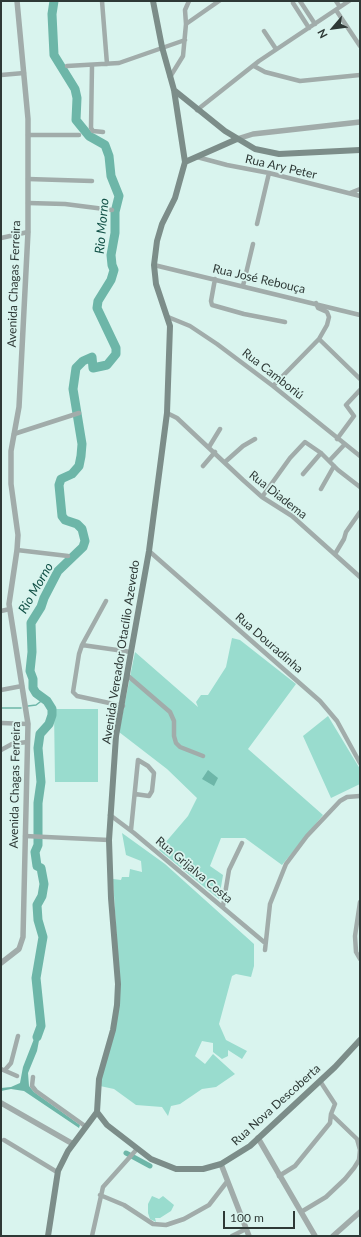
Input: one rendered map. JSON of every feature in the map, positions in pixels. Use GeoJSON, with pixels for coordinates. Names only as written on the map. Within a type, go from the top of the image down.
{"type":"FeatureCollection","features":[{"type":"Feature","properties":{"kind":"main road","name":"Avenida Vereador Otacílio Azevedo"},"geometry":{"type":"LineString","coordinates":[[97,1112],[99,1079],[113,1030],[118,984],[111,898],[109,840],[118,721],[123,706],[149,551],[158,492],[167,413],[170,340],[168,317],[156,284],[154,265],[157,241],[162,224],[174,198],[185,162],[174,90],[162,47],[153,1]]}},
{"type":"Feature","properties":{"kind":"main road"},"geometry":{"type":"LineString","coordinates":[[174,90],[197,110],[237,139],[255,149],[279,154],[360,150]]}},
{"type":"Feature","properties":{"kind":"main road"},"geometry":{"type":"LineString","coordinates":[[185,162],[237,139]]}},
{"type":"Feature","properties":{"kind":"main road","name":"Rua Nova Descoberta"},"geometry":{"type":"LineString","coordinates":[[97,1112],[107,1125],[137,1149],[159,1164],[176,1169],[202,1169],[220,1164],[244,1150],[320,1081],[360,1040]]}},
{"type":"Feature","properties":{"kind":"main road"},"geometry":{"type":"LineString","coordinates":[[48,1236],[57,1172],[72,1144],[97,1112]]}},
{"type":"Feature","properties":{"kind":"street","name":"Avenida Chagas Ferreira"},"geometry":{"type":"LineString","coordinates":[[1,963],[21,946],[27,836],[28,724],[10,609],[10,593],[18,550],[17,520],[11,484],[11,451],[19,406],[30,203],[28,179],[28,135],[17,1]]}},
{"type":"Feature","properties":{"kind":"street"},"geometry":{"type":"LineString","coordinates":[[102,1],[107,64]]}},
{"type":"Feature","properties":{"kind":"street"},"geometry":{"type":"LineString","coordinates":[[170,77],[183,56],[186,24],[185,10],[189,1]]}},
{"type":"Feature","properties":{"kind":"street"},"geometry":{"type":"LineString","coordinates":[[186,24],[219,1]]}},
{"type":"Feature","properties":{"kind":"street"},"geometry":{"type":"LineString","coordinates":[[300,1],[315,24]]}},
{"type":"Feature","properties":{"kind":"street"},"geometry":{"type":"LineString","coordinates":[[336,1],[338,9],[360,46]]}},
{"type":"Feature","properties":{"kind":"street"},"geometry":{"type":"LineString","coordinates":[[197,110],[276,49],[349,1]]}},
{"type":"Feature","properties":{"kind":"street"},"geometry":{"type":"LineString","coordinates":[[292,3],[309,28]]}},
{"type":"Feature","properties":{"kind":"street"},"geometry":{"type":"LineString","coordinates":[[264,31],[276,49]]}},
{"type":"Feature","properties":{"kind":"street"},"geometry":{"type":"LineString","coordinates":[[66,66],[92,66],[129,60],[185,40]]}},
{"type":"Feature","properties":{"kind":"street"},"geometry":{"type":"LineString","coordinates":[[92,66],[91,128],[93,131],[103,132]]}},
{"type":"Feature","properties":{"kind":"street"},"geometry":{"type":"LineString","coordinates":[[254,66],[265,72],[300,81],[360,75]]}},
{"type":"Feature","properties":{"kind":"street"},"geometry":{"type":"LineString","coordinates":[[1,75],[24,73]]}},
{"type":"Feature","properties":{"kind":"street"},"geometry":{"type":"LineString","coordinates":[[237,139],[241,136],[253,134],[360,122]]}},
{"type":"Feature","properties":{"kind":"street"},"geometry":{"type":"LineString","coordinates":[[28,135],[79,135]]}},
{"type":"Feature","properties":{"kind":"street","name":"Rua Ary Peter"},"geometry":{"type":"LineString","coordinates":[[197,157],[360,196]]}},
{"type":"Feature","properties":{"kind":"street"},"geometry":{"type":"LineString","coordinates":[[257,224],[268,173]]}},
{"type":"Feature","properties":{"kind":"street"},"geometry":{"type":"LineString","coordinates":[[28,179],[92,182]]}},
{"type":"Feature","properties":{"kind":"street"},"geometry":{"type":"LineString","coordinates":[[350,193],[360,189]]}},
{"type":"Feature","properties":{"kind":"street"},"geometry":{"type":"LineString","coordinates":[[30,203],[65,204],[112,210]]}},
{"type":"Feature","properties":{"kind":"street"},"geometry":{"type":"LineString","coordinates":[[1,238],[28,232]]}},
{"type":"Feature","properties":{"kind":"street"},"geometry":{"type":"LineString","coordinates":[[243,286],[254,244]]}},
{"type":"Feature","properties":{"kind":"street","name":"Rua José Rebouça"},"geometry":{"type":"LineString","coordinates":[[154,265],[359,314]]}},
{"type":"Feature","properties":{"kind":"street"},"geometry":{"type":"LineString","coordinates":[[215,279],[211,301],[212,305],[244,314],[285,322]]}},
{"type":"Feature","properties":{"kind":"street"},"geometry":{"type":"LineString","coordinates":[[273,386],[319,338],[327,325],[329,317],[327,312],[318,308],[316,303]]}},
{"type":"Feature","properties":{"kind":"street"},"geometry":{"type":"LineString","coordinates":[[359,314],[360,308]]}},
{"type":"Feature","properties":{"kind":"street","name":"Rua Camboriú"},"geometry":{"type":"LineString","coordinates":[[168,317],[190,326],[202,333],[273,386],[360,456]]}},
{"type":"Feature","properties":{"kind":"street"},"geometry":{"type":"LineString","coordinates":[[319,338],[360,380]]}},
{"type":"Feature","properties":{"kind":"street"},"geometry":{"type":"LineString","coordinates":[[337,439],[354,416],[346,406],[360,390]]}},
{"type":"Feature","properties":{"kind":"street"},"geometry":{"type":"LineString","coordinates":[[14,434],[65,419],[79,413]]}},
{"type":"Feature","properties":{"kind":"street","name":"Rua Diadema"},"geometry":{"type":"LineString","coordinates":[[167,413],[177,418],[215,452],[243,480],[262,496],[292,516],[360,577]]}},
{"type":"Feature","properties":{"kind":"street"},"geometry":{"type":"LineString","coordinates":[[209,447],[220,429]]}},
{"type":"Feature","properties":{"kind":"street"},"geometry":{"type":"LineString","coordinates":[[225,462],[243,446],[256,439]]}},
{"type":"Feature","properties":{"kind":"street"},"geometry":{"type":"LineString","coordinates":[[262,496],[290,458],[305,442],[330,460],[334,466],[360,487]]}},
{"type":"Feature","properties":{"kind":"street"},"geometry":{"type":"LineString","coordinates":[[330,460],[345,444]]}},
{"type":"Feature","properties":{"kind":"street"},"geometry":{"type":"LineString","coordinates":[[203,466],[215,452]]}},
{"type":"Feature","properties":{"kind":"street"},"geometry":{"type":"LineString","coordinates":[[303,474],[321,453]]}},
{"type":"Feature","properties":{"kind":"street"},"geometry":{"type":"LineString","coordinates":[[321,489],[334,466]]}},
{"type":"Feature","properties":{"kind":"street"},"geometry":{"type":"LineString","coordinates":[[335,554],[344,539],[346,532],[360,512]]}},
{"type":"Feature","properties":{"kind":"street"},"geometry":{"type":"LineString","coordinates":[[18,550],[68,556]]}},
{"type":"Feature","properties":{"kind":"street","name":"Rua Douradinha"},"geometry":{"type":"LineString","coordinates":[[149,551],[320,700],[337,722],[360,764]]}},
{"type":"Feature","properties":{"kind":"street"},"geometry":{"type":"LineString","coordinates":[[106,601],[82,645],[73,692],[75,695],[123,706]]}},
{"type":"Feature","properties":{"kind":"street"},"geometry":{"type":"LineString","coordinates":[[1,611],[10,609]]}},
{"type":"Feature","properties":{"kind":"street"},"geometry":{"type":"LineString","coordinates":[[82,645],[131,652]]}},
{"type":"Feature","properties":{"kind":"street"},"geometry":{"type":"LineString","coordinates":[[128,674],[170,712],[174,721],[174,736],[176,743],[180,747],[203,756]]}},
{"type":"Feature","properties":{"kind":"street"},"geometry":{"type":"LineString","coordinates":[[1,690],[22,686]]}},
{"type":"Feature","properties":{"kind":"street"},"geometry":{"type":"LineString","coordinates":[[1,723],[28,724]]}},
{"type":"Feature","properties":{"kind":"street"},"geometry":{"type":"LineString","coordinates":[[1,750],[12,744],[27,742]]}},
{"type":"Feature","properties":{"kind":"street"},"geometry":{"type":"LineString","coordinates":[[131,830],[138,760],[148,766],[154,773],[152,792],[149,796],[135,794]]}},
{"type":"Feature","properties":{"kind":"street"},"geometry":{"type":"LineString","coordinates":[[265,950],[264,942],[270,904],[286,864],[307,836],[340,801],[348,797],[360,796]]}},
{"type":"Feature","properties":{"kind":"street","name":"Rua Grijalva Costa"},"geometry":{"type":"LineString","coordinates":[[110,815],[131,830],[264,942]]}},
{"type":"Feature","properties":{"kind":"street"},"geometry":{"type":"LineString","coordinates":[[27,836],[109,840]]}},
{"type":"Feature","properties":{"kind":"street"},"geometry":{"type":"LineString","coordinates":[[223,906],[229,870],[242,843]]}},
{"type":"Feature","properties":{"kind":"street"},"geometry":{"type":"LineString","coordinates":[[360,902],[355,936],[356,952],[360,959]]}},
{"type":"Feature","properties":{"kind":"street"},"geometry":{"type":"LineString","coordinates":[[3,1069],[9,1067],[11,1063],[18,1036]]}},
{"type":"Feature","properties":{"kind":"street"},"geometry":{"type":"LineString","coordinates":[[3,1069],[17,1076]]}},
{"type":"Feature","properties":{"kind":"street"},"geometry":{"type":"LineString","coordinates":[[33,1077],[32,1086],[36,1091],[85,1126]]}},
{"type":"Feature","properties":{"kind":"street"},"geometry":{"type":"LineString","coordinates":[[279,1176],[295,1166],[330,1124],[331,1114],[335,1104],[320,1081]]}},
{"type":"Feature","properties":{"kind":"street"},"geometry":{"type":"LineString","coordinates":[[1,1103],[72,1144]]}},
{"type":"Feature","properties":{"kind":"street"},"geometry":{"type":"LineString","coordinates":[[301,1212],[326,1197],[354,1168],[359,1160],[360,1150],[357,1139],[331,1114]]}},
{"type":"Feature","properties":{"kind":"street"},"geometry":{"type":"LineString","coordinates":[[258,1138],[315,1236]]}},
{"type":"Feature","properties":{"kind":"street"},"geometry":{"type":"LineString","coordinates":[[4,1140],[57,1172]]}},
{"type":"Feature","properties":{"kind":"street"},"geometry":{"type":"LineString","coordinates":[[92,1236],[100,1196],[108,1180],[137,1149]]}},
{"type":"Feature","properties":{"kind":"street"},"geometry":{"type":"LineString","coordinates":[[220,1164],[226,1183],[249,1236]]}},
{"type":"Feature","properties":{"kind":"street"},"geometry":{"type":"LineString","coordinates":[[354,1168],[360,1168]]}},
{"type":"Feature","properties":{"kind":"street"},"geometry":{"type":"LineString","coordinates":[[100,1196],[124,1205],[153,1224],[166,1225],[184,1219],[210,1205],[226,1183]]}},
{"type":"Feature","properties":{"kind":"street"},"geometry":{"type":"LineString","coordinates":[[333,1236],[360,1212]]}},
{"type":"Feature","properties":{"kind":"street"},"geometry":{"type":"LineString","coordinates":[[232,1236],[246,1229]]}},
{"type":"Feature","properties":{"kind":"shaded area"},"geometry":{"type":"Polygon","coordinates":[[[232,638],[240,640],[296,684],[248,749],[323,815],[282,865],[245,838],[221,838],[210,866],[223,875],[219,899],[159,850],[188,816],[197,798],[167,769],[119,732],[135,652],[198,707],[196,702],[201,695],[208,695],[226,667],[232,638]]]}},
{"type":"Feature","properties":{"kind":"shaded area"},"geometry":{"type":"Polygon","coordinates":[[[54,709],[98,709],[98,782],[55,782],[54,709]]]}},
{"type":"Feature","properties":{"kind":"shaded area"},"geometry":{"type":"Polygon","coordinates":[[[328,716],[360,769],[360,784],[331,798],[303,736],[328,716]]]}},
{"type":"Feature","properties":{"kind":"shaded area"},"geometry":{"type":"Polygon","coordinates":[[[208,770],[218,778],[214,786],[202,779],[208,770]]]}},
{"type":"Feature","properties":{"kind":"shaded area"},"geometry":{"type":"Polygon","coordinates":[[[122,833],[165,864],[254,944],[254,966],[251,977],[236,974],[232,976],[219,1024],[226,1040],[247,1051],[242,1059],[228,1050],[228,1056],[222,1059],[213,1052],[213,1043],[202,1041],[195,1056],[205,1064],[213,1054],[235,1074],[216,1087],[202,1089],[180,1104],[171,1106],[168,1116],[162,1107],[136,1105],[114,1089],[100,1086],[120,992],[113,879],[121,880],[122,877],[129,877],[130,869],[142,872],[141,861],[126,855],[122,833]]]}},
{"type":"Feature","properties":{"kind":"shaded area"},"geometry":{"type":"Polygon","coordinates":[[[42,1025],[37,1051],[28,1073],[29,1086],[34,1092],[80,1125],[79,1128],[24,1091],[11,1089],[1,1091],[1,1088],[11,1087],[20,1083],[23,1067],[39,1026],[42,1025]]]}},
{"type":"Feature","properties":{"kind":"shaded area"},"geometry":{"type":"Polygon","coordinates":[[[152,1196],[159,1199],[163,1196],[174,1205],[171,1211],[160,1218],[155,1218],[156,1222],[150,1219],[148,1213],[148,1204],[152,1196]]]}},
{"type":"Feature","properties":{"kind":"waterway","name":"Rio Morno"},"geometry":{"type":"LineString","coordinates":[[37,1037],[41,1026],[36,978],[43,937],[38,920],[37,905],[42,896],[44,884],[41,868],[37,866],[35,852],[38,845],[38,803],[41,782],[38,748],[40,734],[49,724],[52,709],[47,701],[36,693],[33,688],[33,679],[30,671],[32,652],[31,623],[41,607],[58,571],[83,547],[85,541],[82,529],[77,524],[65,520],[62,516],[59,485],[61,479],[72,474],[79,466],[81,456],[82,444],[73,389],[76,368],[83,361],[92,357],[93,368],[107,365],[116,354],[116,348],[97,308],[98,301],[111,280],[114,270],[111,255],[115,233],[115,212],[119,196],[111,176],[109,156],[105,145],[89,136],[76,120],[77,98],[75,89],[54,55],[52,14],[54,1]]}},
{"type":"Feature","properties":{"kind":"waterway"},"geometry":{"type":"LineString","coordinates":[[28,706],[36,705],[44,699]]}},
{"type":"Feature","properties":{"kind":"waterway"},"geometry":{"type":"LineString","coordinates":[[1,708],[21,708]]}},
{"type":"Feature","properties":{"kind":"waterway"},"geometry":{"type":"LineString","coordinates":[[126,1153],[150,1166]]}}]}
